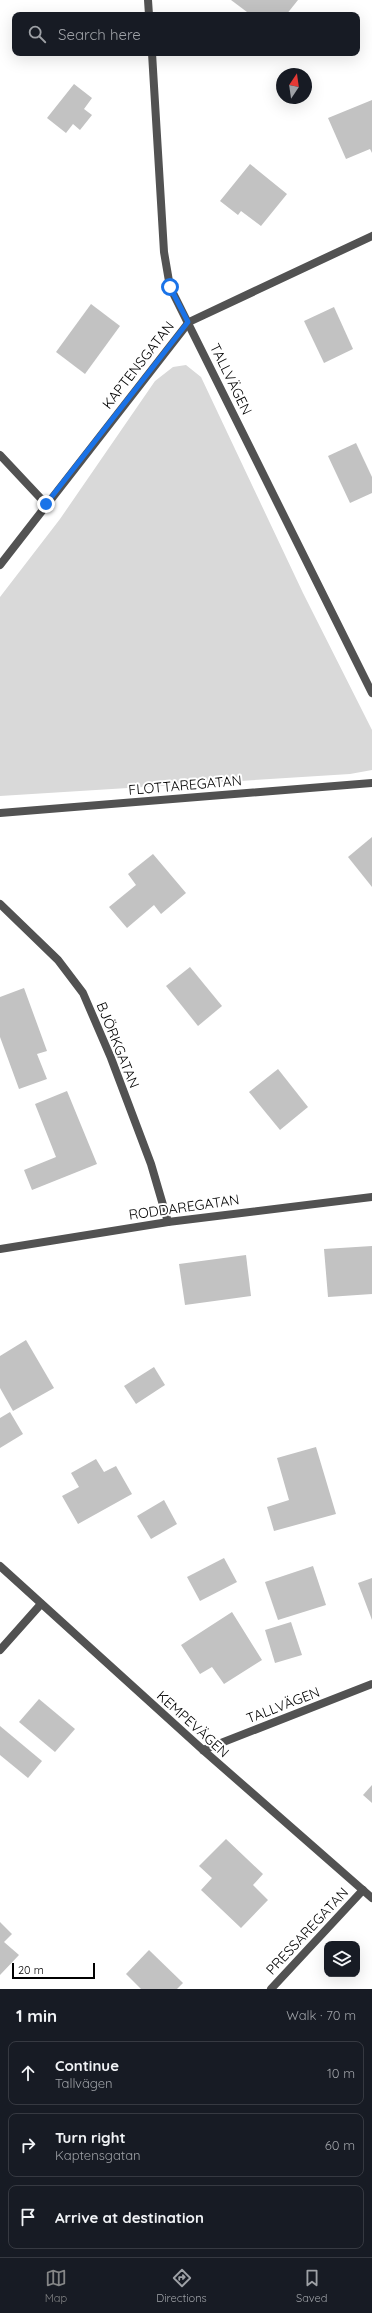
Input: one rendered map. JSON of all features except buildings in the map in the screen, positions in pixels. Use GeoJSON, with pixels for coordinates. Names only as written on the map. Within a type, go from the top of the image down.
{"type":"FeatureCollection","features":[{"type":"Feature","properties":{"kind":"street"},"geometry":{"type":"LineString","coordinates":[[148,0],[149,12]]}},
{"type":"Feature","properties":{"kind":"street","name":"TALLVÄGEN"},"geometry":{"type":"LineString","coordinates":[[152,56],[164,252],[170,287],[372,693]]}},
{"type":"Feature","properties":{"kind":"street","name":"KAPTENSGATAN"},"geometry":{"type":"LineString","coordinates":[[0,565],[188,322],[372,236]]}},
{"type":"Feature","properties":{"kind":"street"},"geometry":{"type":"LineString","coordinates":[[0,455],[46,504]]}},
{"type":"Feature","properties":{"kind":"street","name":"FLOTTAREGATAN"},"geometry":{"type":"LineString","coordinates":[[0,813],[372,783]]}},
{"type":"Feature","properties":{"kind":"street","name":"BJÖRKGATAN"},"geometry":{"type":"LineString","coordinates":[[0,904],[58,960],[83,993],[151,1164],[168,1222]]}},
{"type":"Feature","properties":{"kind":"street","name":"RODDAREGATAN"},"geometry":{"type":"LineString","coordinates":[[0,1249],[168,1222],[372,1197]]}},
{"type":"Feature","properties":{"kind":"street","name":"KEMPEVÄGEN"},"geometry":{"type":"LineString","coordinates":[[0,1566],[203,1750],[372,1898]]}},
{"type":"Feature","properties":{"kind":"street"},"geometry":{"type":"LineString","coordinates":[[0,1650],[41,1604]]}},
{"type":"Feature","properties":{"kind":"street","name":"TALLVÄGEN"},"geometry":{"type":"LineString","coordinates":[[203,1750],[372,1684]]}},
{"type":"Feature","properties":{"kind":"street","name":"PRESSAREGATAN"},"geometry":{"type":"LineString","coordinates":[[271,1989],[363,1890]]}},
{"type":"Feature","properties":{"kind":"shaded area"},"geometry":{"type":"Polygon","coordinates":[[[186,365],[201,377],[303,593],[372,730],[372,770],[350,774],[0,796],[0,597],[60,519],[155,381],[173,367],[186,365]]]}},
{"type":"Feature","properties":{"kind":"route"},"geometry":{"type":"LineString","coordinates":[[46,504],[188,322],[170,287]]}}]}
